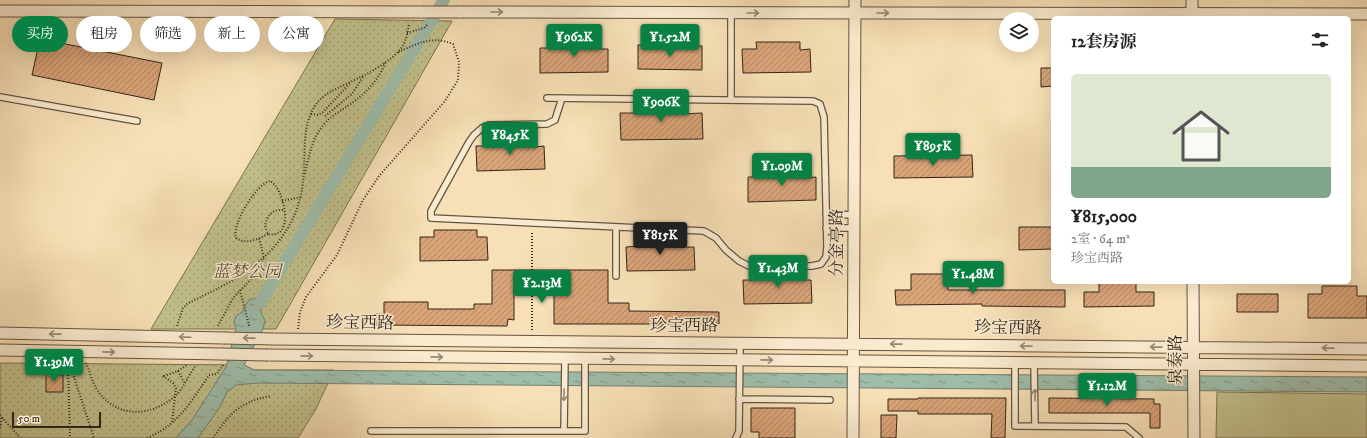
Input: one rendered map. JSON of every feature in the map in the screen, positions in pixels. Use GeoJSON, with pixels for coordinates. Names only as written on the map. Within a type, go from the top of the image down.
{"type":"FeatureCollection","features":[{"type":"Feature","properties":{"kind":"street","name":"分金亭路"},"geometry":{"type":"LineString","coordinates":[[853,438],[855,0]]}},
{"type":"Feature","properties":{"kind":"street"},"geometry":{"type":"LineString","coordinates":[[1192,0],[1192,16]]}},
{"type":"Feature","properties":{"kind":"street"},"geometry":{"type":"LineString","coordinates":[[0,11],[855,13],[1192,16],[1367,14]]}},
{"type":"Feature","properties":{"kind":"street","name":"泉泰路"},"geometry":{"type":"LineString","coordinates":[[1193,284],[1194,438]]}},
{"type":"Feature","properties":{"kind":"street","name":"珍宝西路"},"geometry":{"type":"LineString","coordinates":[[0,333],[273,339],[1367,349]]}},
{"type":"Feature","properties":{"kind":"street","name":"珍宝西路"},"geometry":{"type":"LineString","coordinates":[[0,350],[202,354],[224,357],[268,355],[1367,366]]}},
{"type":"Feature","properties":{"kind":"lane"},"geometry":{"type":"LineString","coordinates":[[731,13],[731,100]]}},
{"type":"Feature","properties":{"kind":"lane"},"geometry":{"type":"LineString","coordinates":[[0,96],[137,121]]}},
{"type":"Feature","properties":{"kind":"lane"},"geometry":{"type":"LineString","coordinates":[[546,98],[562,98],[813,101],[820,104],[824,117],[826,257],[821,264],[804,266],[749,266],[738,261],[716,238],[704,231],[441,220],[431,218],[431,211],[474,135],[489,125],[547,124],[555,120],[562,98]]}},
{"type":"Feature","properties":{"kind":"lane"},"geometry":{"type":"LineString","coordinates":[[826,214],[854,215]]}},
{"type":"Feature","properties":{"kind":"lane"},"geometry":{"type":"LineString","coordinates":[[616,227],[616,276]]}},
{"type":"Feature","properties":{"kind":"lane"},"geometry":{"type":"LineString","coordinates":[[826,228],[854,228]]}},
{"type":"Feature","properties":{"kind":"lane"},"geometry":{"type":"LineString","coordinates":[[736,438],[738,431],[740,343]]}},
{"type":"Feature","properties":{"kind":"lane"},"geometry":{"type":"LineString","coordinates":[[564,431],[565,358]]}},
{"type":"Feature","properties":{"kind":"lane"},"geometry":{"type":"LineString","coordinates":[[371,430],[585,432],[585,358]]}},
{"type":"Feature","properties":{"kind":"lane"},"geometry":{"type":"LineString","coordinates":[[1015,363],[1015,426],[1126,427],[1139,438]]}},
{"type":"Feature","properties":{"kind":"lane"},"geometry":{"type":"LineString","coordinates":[[1034,363],[1035,426]]}},
{"type":"Feature","properties":{"kind":"lane"},"geometry":{"type":"LineString","coordinates":[[739,400],[830,400]]}},
{"type":"Feature","properties":{"kind":"path"},"geometry":{"type":"LineString","coordinates":[[304,179],[306,136],[311,114],[318,102],[326,95],[364,76],[385,62],[403,46],[408,33],[410,12]]}},
{"type":"Feature","properties":{"kind":"path"},"geometry":{"type":"LineString","coordinates":[[408,33],[424,28],[429,22]]}},
{"type":"Feature","properties":{"kind":"path"},"geometry":{"type":"LineString","coordinates":[[298,330],[300,312],[306,297],[337,255],[363,200],[379,176],[445,101],[458,80],[459,62],[453,44],[438,39],[425,41],[394,54]]}},
{"type":"Feature","properties":{"kind":"path"},"geometry":{"type":"LineString","coordinates":[[174,337],[180,316],[187,304],[232,281],[274,249],[286,232],[301,197],[311,148],[318,132],[328,120],[357,100],[377,78],[385,62]]}},
{"type":"Feature","properties":{"kind":"path"},"geometry":{"type":"LineString","coordinates":[[325,116],[352,94],[364,76]]}},
{"type":"Feature","properties":{"kind":"path"},"geometry":{"type":"LineString","coordinates":[[311,114],[318,115],[323,112],[351,82]]}},
{"type":"Feature","properties":{"kind":"path"},"geometry":{"type":"LineString","coordinates":[[323,112],[328,120]]}},
{"type":"Feature","properties":{"kind":"path"},"geometry":{"type":"LineString","coordinates":[[270,181],[276,185],[282,200],[283,210],[287,215],[283,228],[278,233],[268,234],[252,241],[239,240],[235,235],[235,227],[250,200],[261,185],[270,181]]}},
{"type":"Feature","properties":{"kind":"path"},"geometry":{"type":"LineString","coordinates":[[282,200],[301,197]]}},
{"type":"Feature","properties":{"kind":"path"},"geometry":{"type":"LineString","coordinates":[[268,234],[265,226],[269,215],[274,211],[283,210]]}},
{"type":"Feature","properties":{"kind":"path"},"geometry":{"type":"LineString","coordinates":[[532,224],[532,341]]}},
{"type":"Feature","properties":{"kind":"path"},"geometry":{"type":"LineString","coordinates":[[210,338],[233,298],[255,275],[264,258],[259,238]]}},
{"type":"Feature","properties":{"kind":"path"},"geometry":{"type":"LineString","coordinates":[[240,290],[249,325],[243,330]]}},
{"type":"Feature","properties":{"kind":"path"},"geometry":{"type":"LineString","coordinates":[[68,351],[70,438]]}},
{"type":"Feature","properties":{"kind":"path"},"geometry":{"type":"LineString","coordinates":[[68,351],[69,367],[94,438]]}},
{"type":"Feature","properties":{"kind":"path"},"geometry":{"type":"LineString","coordinates":[[82,351],[96,388],[107,402],[125,412],[144,413],[156,409],[176,395],[202,354]]}},
{"type":"Feature","properties":{"kind":"path"},"geometry":{"type":"LineString","coordinates":[[172,424],[176,388],[173,382],[163,376],[178,371],[202,354]]}},
{"type":"Feature","properties":{"kind":"path"},"geometry":{"type":"LineString","coordinates":[[148,438],[172,424],[186,409],[209,375],[218,374],[223,367],[224,357]]}},
{"type":"Feature","properties":{"kind":"path"},"geometry":{"type":"LineString","coordinates":[[178,371],[184,383]]}},
{"type":"Feature","properties":{"kind":"path"},"geometry":{"type":"LineString","coordinates":[[213,438],[226,418],[247,403],[257,398],[270,396]]}},
{"type":"Feature","properties":{"kind":"path"},"geometry":{"type":"LineString","coordinates":[[0,428],[1,416]]}},
{"type":"Feature","properties":{"kind":"path"},"geometry":{"type":"LineString","coordinates":[[1,416],[20,438]]}},
{"type":"Feature","properties":{"kind":"path"},"geometry":{"type":"LineString","coordinates":[[155,438],[156,434]]}},
{"type":"Feature","properties":{"kind":"green space","name":"蓝梦公园"},"geometry":{"type":"Polygon","coordinates":[[[335,19],[452,21],[276,329],[151,329],[315,52],[324,52],[324,38],[335,19]]]}},
{"type":"Feature","properties":{"kind":"green space"},"geometry":{"type":"Polygon","coordinates":[[[0,363],[244,365],[254,370],[334,370],[316,409],[298,438],[0,438],[0,363]]]}},
{"type":"Feature","properties":{"kind":"green space"},"geometry":{"type":"Polygon","coordinates":[[[1217,392],[1367,394],[1367,438],[1216,438],[1217,392]]]}},
{"type":"Feature","properties":{"kind":"water"},"geometry":{"type":"Polygon","coordinates":[[[257,298],[265,321],[263,329],[244,365],[254,370],[1367,377],[1367,392],[258,383],[236,385],[227,392],[220,407],[198,438],[176,438],[192,420],[226,367],[236,329],[234,322],[236,316],[241,313],[249,300],[257,298]]]}},
{"type":"Feature","properties":{"kind":"building"},"geometry":{"type":"Polygon","coordinates":[[[554,41],[598,42],[598,49],[608,49],[608,72],[540,73],[540,48],[554,48],[554,41]]]}},
{"type":"Feature","properties":{"kind":"building"},"geometry":{"type":"Polygon","coordinates":[[[756,42],[800,42],[800,50],[810,49],[811,72],[743,73],[742,49],[757,49],[756,42]]]}},
{"type":"Feature","properties":{"kind":"building"},"geometry":{"type":"Polygon","coordinates":[[[68,45],[76,46],[76,52],[106,52],[162,63],[154,100],[32,75],[37,52],[68,52],[68,45]]]}},
{"type":"Feature","properties":{"kind":"building"},"geometry":{"type":"Polygon","coordinates":[[[638,45],[702,46],[702,70],[638,69],[638,45]]]}},
{"type":"Feature","properties":{"kind":"building"},"geometry":{"type":"Polygon","coordinates":[[[1041,68],[1051,68],[1051,86],[1041,87],[1041,68]]]}},
{"type":"Feature","properties":{"kind":"building"},"geometry":{"type":"Polygon","coordinates":[[[638,103],[682,104],[682,114],[702,113],[703,139],[621,140],[620,113],[638,113],[638,103]]]}},
{"type":"Feature","properties":{"kind":"building"},"geometry":{"type":"Polygon","coordinates":[[[491,139],[534,140],[534,147],[544,146],[545,169],[477,171],[476,146],[491,146],[491,139]]]}},
{"type":"Feature","properties":{"kind":"building"},"geometry":{"type":"Polygon","coordinates":[[[972,155],[973,177],[894,178],[894,156],[972,155]]]}},
{"type":"Feature","properties":{"kind":"building"},"geometry":{"type":"Polygon","coordinates":[[[762,170],[806,171],[806,178],[816,177],[816,200],[748,202],[748,177],[762,177],[762,170]]]}},
{"type":"Feature","properties":{"kind":"building"},"geometry":{"type":"Polygon","coordinates":[[[1019,227],[1051,227],[1051,249],[1019,250],[1019,227]]]}},
{"type":"Feature","properties":{"kind":"building"},"geometry":{"type":"Polygon","coordinates":[[[434,230],[477,230],[477,237],[487,237],[488,260],[420,261],[420,237],[434,237],[434,230]]]}},
{"type":"Feature","properties":{"kind":"building"},"geometry":{"type":"Polygon","coordinates":[[[640,239],[684,240],[684,247],[694,247],[695,270],[627,271],[626,247],[641,246],[640,239]]]}},
{"type":"Feature","properties":{"kind":"building"},"geometry":{"type":"Polygon","coordinates":[[[492,270],[608,270],[608,303],[629,303],[629,311],[719,312],[719,324],[554,324],[554,290],[514,290],[514,320],[508,319],[507,326],[376,325],[376,314],[384,314],[384,302],[428,302],[428,309],[474,309],[474,304],[492,304],[492,270]]]}},
{"type":"Feature","properties":{"kind":"building"},"geometry":{"type":"Polygon","coordinates":[[[757,273],[801,273],[801,280],[811,280],[812,303],[744,304],[743,280],[758,280],[757,273]]]}},
{"type":"Feature","properties":{"kind":"building"},"geometry":{"type":"Polygon","coordinates":[[[911,274],[947,274],[948,290],[1065,290],[1065,307],[982,306],[982,304],[896,305],[895,290],[911,290],[911,274]]]}},
{"type":"Feature","properties":{"kind":"building"},"geometry":{"type":"Polygon","coordinates":[[[1099,284],[1136,284],[1136,292],[1154,292],[1154,306],[1084,307],[1084,292],[1099,292],[1099,284]]]}},
{"type":"Feature","properties":{"kind":"building"},"geometry":{"type":"Polygon","coordinates":[[[1322,286],[1357,286],[1357,296],[1367,296],[1367,318],[1308,318],[1308,294],[1322,294],[1322,286]]]}},
{"type":"Feature","properties":{"kind":"building"},"geometry":{"type":"Polygon","coordinates":[[[1237,294],[1278,294],[1278,312],[1237,312],[1237,294]]]}},
{"type":"Feature","properties":{"kind":"building"},"geometry":{"type":"Polygon","coordinates":[[[46,374],[63,375],[63,392],[46,392],[46,374]]]}},
{"type":"Feature","properties":{"kind":"building"},"geometry":{"type":"Polygon","coordinates":[[[1006,398],[1005,438],[991,438],[992,414],[918,414],[918,411],[888,411],[888,399],[1006,398]]]}},
{"type":"Feature","properties":{"kind":"building"},"geometry":{"type":"Polygon","coordinates":[[[1049,398],[1154,399],[1154,404],[1160,404],[1160,428],[1150,428],[1150,413],[1049,413],[1049,398]]]}},
{"type":"Feature","properties":{"kind":"building"},"geometry":{"type":"Polygon","coordinates":[[[751,408],[795,408],[795,438],[759,438],[759,432],[751,432],[751,408]]]}},
{"type":"Feature","properties":{"kind":"building"},"geometry":{"type":"Polygon","coordinates":[[[881,415],[897,415],[896,438],[881,438],[881,415]]]}},
{"type":"Feature","properties":{"kind":"waterway"},"geometry":{"type":"LineString","coordinates":[[260,303],[444,0]]}}]}
